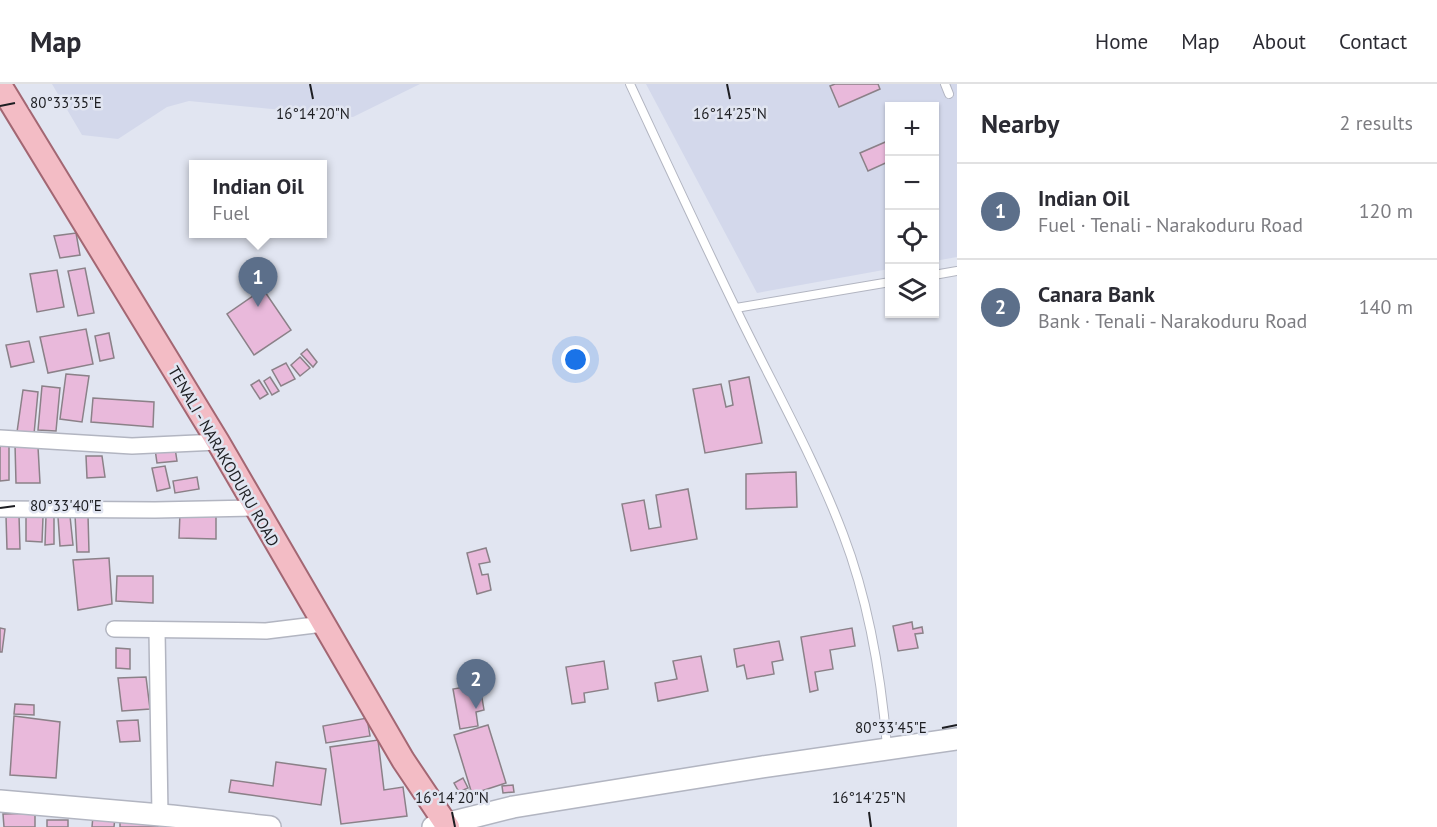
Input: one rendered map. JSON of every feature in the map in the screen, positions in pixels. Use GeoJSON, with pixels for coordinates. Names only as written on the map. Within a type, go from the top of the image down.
{"type":"FeatureCollection","features":[{"type":"Feature","properties":{"kind":"main road","name":"TENALI - NARAKODURU ROAD"},"geometry":{"type":"LineString","coordinates":[[0,85],[218,442],[254,508],[442,826]]}},
{"type":"Feature","properties":{"kind":"main road"},"geometry":{"type":"LineString","coordinates":[[442,826],[513,807],[762,767],[957,739]]}},
{"type":"Feature","properties":{"kind":"main road"},"geometry":{"type":"LineString","coordinates":[[0,801],[168,819],[270,827]]}},
{"type":"Feature","properties":{"kind":"street"},"geometry":{"type":"LineString","coordinates":[[0,438],[132,446],[218,442]]}},
{"type":"Feature","properties":{"kind":"street"},"geometry":{"type":"LineString","coordinates":[[0,509],[254,508]]}},
{"type":"Feature","properties":{"kind":"street"},"geometry":{"type":"LineString","coordinates":[[114,630],[266,632],[323,624]]}},
{"type":"Feature","properties":{"kind":"street"},"geometry":{"type":"LineString","coordinates":[[157,631],[168,819]]}},
{"type":"Feature","properties":{"kind":"lane"},"geometry":{"type":"LineString","coordinates":[[630,84],[814,467],[844,535],[866,610],[883,692],[888,749]]}},
{"type":"Feature","properties":{"kind":"lane"},"geometry":{"type":"LineString","coordinates":[[945,84],[949,93]]}},
{"type":"Feature","properties":{"kind":"lane"},"geometry":{"type":"LineString","coordinates":[[939,274],[957,271]]}},
{"type":"Feature","properties":{"kind":"lane"},"geometry":{"type":"LineString","coordinates":[[736,308],[885,283]]}},
{"type":"Feature","properties":{"kind":"shaded area"},"geometry":{"type":"Polygon","coordinates":[[[52,84],[420,84],[353,117],[189,101],[167,107],[118,139],[82,135],[52,84]]]}},
{"type":"Feature","properties":{"kind":"shaded area"},"geometry":{"type":"Polygon","coordinates":[[[646,84],[957,84],[957,257],[939,260],[939,102],[885,102],[885,270],[757,293],[646,84]]]}},
{"type":"Feature","properties":{"kind":"building"},"geometry":{"type":"Polygon","coordinates":[[[878,84],[880,89],[839,107],[830,86],[878,84]]]}},
{"type":"Feature","properties":{"kind":"building"},"geometry":{"type":"Polygon","coordinates":[[[885,142],[885,163],[868,171],[860,153],[885,142]]]}},
{"type":"Feature","properties":{"kind":"building"},"geometry":{"type":"Polygon","coordinates":[[[76,233],[80,255],[60,258],[54,236],[76,233]]]}},
{"type":"Feature","properties":{"kind":"building"},"geometry":{"type":"Polygon","coordinates":[[[85,268],[94,313],[78,316],[68,271],[85,268]]]}},
{"type":"Feature","properties":{"kind":"building"},"geometry":{"type":"Polygon","coordinates":[[[57,270],[64,307],[37,312],[30,274],[57,270]]]}},
{"type":"Feature","properties":{"kind":"building"},"geometry":{"type":"Polygon","coordinates":[[[263,289],[291,330],[254,355],[227,314],[263,289]]]}},
{"type":"Feature","properties":{"kind":"building"},"geometry":{"type":"Polygon","coordinates":[[[86,329],[93,364],[48,373],[40,337],[86,329]]]}},
{"type":"Feature","properties":{"kind":"building"},"geometry":{"type":"Polygon","coordinates":[[[109,333],[114,358],[100,361],[95,336],[109,333]]]}},
{"type":"Feature","properties":{"kind":"building"},"geometry":{"type":"Polygon","coordinates":[[[29,341],[34,362],[11,367],[6,345],[29,341]]]}},
{"type":"Feature","properties":{"kind":"building"},"geometry":{"type":"Polygon","coordinates":[[[307,349],[317,362],[313,367],[301,354],[307,349]]]}},
{"type":"Feature","properties":{"kind":"building"},"geometry":{"type":"Polygon","coordinates":[[[300,357],[310,368],[300,376],[291,365],[300,357]]]}},
{"type":"Feature","properties":{"kind":"building"},"geometry":{"type":"Polygon","coordinates":[[[286,363],[295,379],[281,386],[272,370],[286,363]]]}},
{"type":"Feature","properties":{"kind":"building"},"geometry":{"type":"Polygon","coordinates":[[[66,374],[89,376],[82,422],[60,419],[66,374]]]}},
{"type":"Feature","properties":{"kind":"building"},"geometry":{"type":"Polygon","coordinates":[[[270,377],[279,391],[272,395],[264,381],[270,377]]]}},
{"type":"Feature","properties":{"kind":"building"},"geometry":{"type":"Polygon","coordinates":[[[749,377],[762,443],[705,453],[693,389],[721,384],[726,407],[733,405],[729,381],[749,377]]]}},
{"type":"Feature","properties":{"kind":"building"},"geometry":{"type":"Polygon","coordinates":[[[259,380],[268,394],[260,399],[251,385],[259,380]]]}},
{"type":"Feature","properties":{"kind":"building"},"geometry":{"type":"Polygon","coordinates":[[[42,386],[60,388],[56,431],[38,430],[42,386]]]}},
{"type":"Feature","properties":{"kind":"building"},"geometry":{"type":"Polygon","coordinates":[[[23,390],[38,392],[34,434],[17,432],[23,390]]]}},
{"type":"Feature","properties":{"kind":"building"},"geometry":{"type":"Polygon","coordinates":[[[93,398],[154,402],[153,427],[91,422],[93,398]]]}},
{"type":"Feature","properties":{"kind":"building"},"geometry":{"type":"Polygon","coordinates":[[[0,444],[9,444],[9,480],[0,481],[0,444]]]}},
{"type":"Feature","properties":{"kind":"building"},"geometry":{"type":"Polygon","coordinates":[[[15,444],[38,447],[40,483],[16,483],[15,444]]]}},
{"type":"Feature","properties":{"kind":"building"},"geometry":{"type":"Polygon","coordinates":[[[175,448],[177,461],[157,463],[155,449],[175,448]]]}},
{"type":"Feature","properties":{"kind":"building"},"geometry":{"type":"Polygon","coordinates":[[[86,456],[102,456],[105,477],[87,478],[86,456]]]}},
{"type":"Feature","properties":{"kind":"building"},"geometry":{"type":"Polygon","coordinates":[[[165,466],[170,488],[157,491],[152,468],[165,466]]]}},
{"type":"Feature","properties":{"kind":"building"},"geometry":{"type":"Polygon","coordinates":[[[796,472],[797,507],[746,509],[746,474],[796,472]]]}},
{"type":"Feature","properties":{"kind":"building"},"geometry":{"type":"Polygon","coordinates":[[[197,477],[199,489],[175,493],[173,481],[197,477]]]}},
{"type":"Feature","properties":{"kind":"building"},"geometry":{"type":"Polygon","coordinates":[[[688,489],[697,539],[631,551],[622,504],[644,500],[649,529],[661,527],[656,495],[688,489]]]}},
{"type":"Feature","properties":{"kind":"building"},"geometry":{"type":"Polygon","coordinates":[[[180,513],[216,514],[216,539],[179,538],[180,513]]]}},
{"type":"Feature","properties":{"kind":"building"},"geometry":{"type":"Polygon","coordinates":[[[26,514],[43,517],[42,542],[26,541],[26,514]]]}},
{"type":"Feature","properties":{"kind":"building"},"geometry":{"type":"Polygon","coordinates":[[[19,515],[20,549],[7,549],[6,516],[19,515]]]}},
{"type":"Feature","properties":{"kind":"building"},"geometry":{"type":"Polygon","coordinates":[[[75,515],[88,515],[89,552],[77,552],[75,515]]]}},
{"type":"Feature","properties":{"kind":"building"},"geometry":{"type":"Polygon","coordinates":[[[46,516],[54,516],[54,544],[45,545],[46,516]]]}},
{"type":"Feature","properties":{"kind":"building"},"geometry":{"type":"Polygon","coordinates":[[[70,516],[73,545],[60,546],[58,517],[70,516]]]}},
{"type":"Feature","properties":{"kind":"building"},"geometry":{"type":"Polygon","coordinates":[[[486,548],[490,562],[479,564],[482,575],[488,574],[491,590],[477,594],[467,553],[486,548]]]}},
{"type":"Feature","properties":{"kind":"building"},"geometry":{"type":"Polygon","coordinates":[[[109,558],[112,604],[78,610],[73,560],[109,558]]]}},
{"type":"Feature","properties":{"kind":"building"},"geometry":{"type":"Polygon","coordinates":[[[117,576],[153,576],[153,603],[116,601],[117,576]]]}},
{"type":"Feature","properties":{"kind":"building"},"geometry":{"type":"Polygon","coordinates":[[[912,622],[913,629],[922,627],[923,633],[915,634],[918,648],[898,651],[893,626],[912,622]]]}},
{"type":"Feature","properties":{"kind":"building"},"geometry":{"type":"Polygon","coordinates":[[[0,628],[5,629],[2,652],[0,652],[0,628]]]}},
{"type":"Feature","properties":{"kind":"building"},"geometry":{"type":"Polygon","coordinates":[[[852,628],[855,646],[830,650],[833,669],[815,672],[818,690],[810,692],[801,637],[852,628]]]}},
{"type":"Feature","properties":{"kind":"building"},"geometry":{"type":"Polygon","coordinates":[[[779,641],[783,660],[772,662],[774,674],[747,679],[744,665],[737,667],[734,649],[779,641]]]}},
{"type":"Feature","properties":{"kind":"building"},"geometry":{"type":"Polygon","coordinates":[[[116,648],[130,649],[130,669],[116,668],[116,648]]]}},
{"type":"Feature","properties":{"kind":"building"},"geometry":{"type":"Polygon","coordinates":[[[701,656],[708,691],[658,701],[655,683],[677,679],[673,661],[701,656]]]}},
{"type":"Feature","properties":{"kind":"building"},"geometry":{"type":"Polygon","coordinates":[[[604,661],[608,689],[584,693],[585,702],[572,704],[566,667],[604,661]]]}},
{"type":"Feature","properties":{"kind":"building"},"geometry":{"type":"Polygon","coordinates":[[[484,665],[488,691],[481,692],[484,710],[476,712],[478,726],[460,729],[453,689],[465,687],[462,668],[484,665]]]}},
{"type":"Feature","properties":{"kind":"building"},"geometry":{"type":"Polygon","coordinates":[[[146,677],[150,709],[122,711],[118,678],[146,677]]]}},
{"type":"Feature","properties":{"kind":"building"},"geometry":{"type":"Polygon","coordinates":[[[15,704],[34,705],[34,715],[14,714],[15,704]]]}},
{"type":"Feature","properties":{"kind":"building"},"geometry":{"type":"Polygon","coordinates":[[[14,716],[60,722],[56,778],[10,775],[14,716]]]}},
{"type":"Feature","properties":{"kind":"building"},"geometry":{"type":"Polygon","coordinates":[[[367,718],[370,736],[326,743],[323,726],[367,718]]]}},
{"type":"Feature","properties":{"kind":"building"},"geometry":{"type":"Polygon","coordinates":[[[138,720],[140,741],[120,742],[117,721],[138,720]]]}},
{"type":"Feature","properties":{"kind":"building"},"geometry":{"type":"Polygon","coordinates":[[[488,725],[506,783],[472,794],[454,735],[488,725]]]}},
{"type":"Feature","properties":{"kind":"building"},"geometry":{"type":"Polygon","coordinates":[[[378,740],[384,790],[403,787],[407,816],[341,824],[330,747],[378,740]]]}},
{"type":"Feature","properties":{"kind":"building"},"geometry":{"type":"Polygon","coordinates":[[[276,762],[326,769],[321,805],[229,792],[231,780],[273,786],[276,762]]]}},
{"type":"Feature","properties":{"kind":"building"},"geometry":{"type":"Polygon","coordinates":[[[463,778],[468,788],[459,792],[454,783],[463,778]]]}},
{"type":"Feature","properties":{"kind":"building"},"geometry":{"type":"Polygon","coordinates":[[[513,785],[514,792],[503,793],[502,786],[513,785]]]}},
{"type":"Feature","properties":{"kind":"building"},"geometry":{"type":"Polygon","coordinates":[[[470,790],[472,801],[466,802],[464,792],[470,790]]]}},
{"type":"Feature","properties":{"kind":"building"},"geometry":{"type":"Polygon","coordinates":[[[35,813],[35,827],[4,827],[3,814],[35,813]]]}},
{"type":"Feature","properties":{"kind":"building"},"geometry":{"type":"Polygon","coordinates":[[[93,816],[115,817],[114,827],[92,827],[93,816]]]}},
{"type":"Feature","properties":{"kind":"building"},"geometry":{"type":"Polygon","coordinates":[[[47,820],[68,820],[68,827],[47,827],[47,820]]]}},
{"type":"Feature","properties":{"kind":"building"},"geometry":{"type":"Polygon","coordinates":[[[120,821],[158,823],[158,827],[120,827],[120,821]]]}},
{"type":"Feature","properties":{"kind":"place","name":"Indian Oil"},"geometry":{"type":"Point","coordinates":[258,307]}},
{"type":"Feature","properties":{"kind":"place","name":"Canara Bank"},"geometry":{"type":"Point","coordinates":[476,709]}}]}
